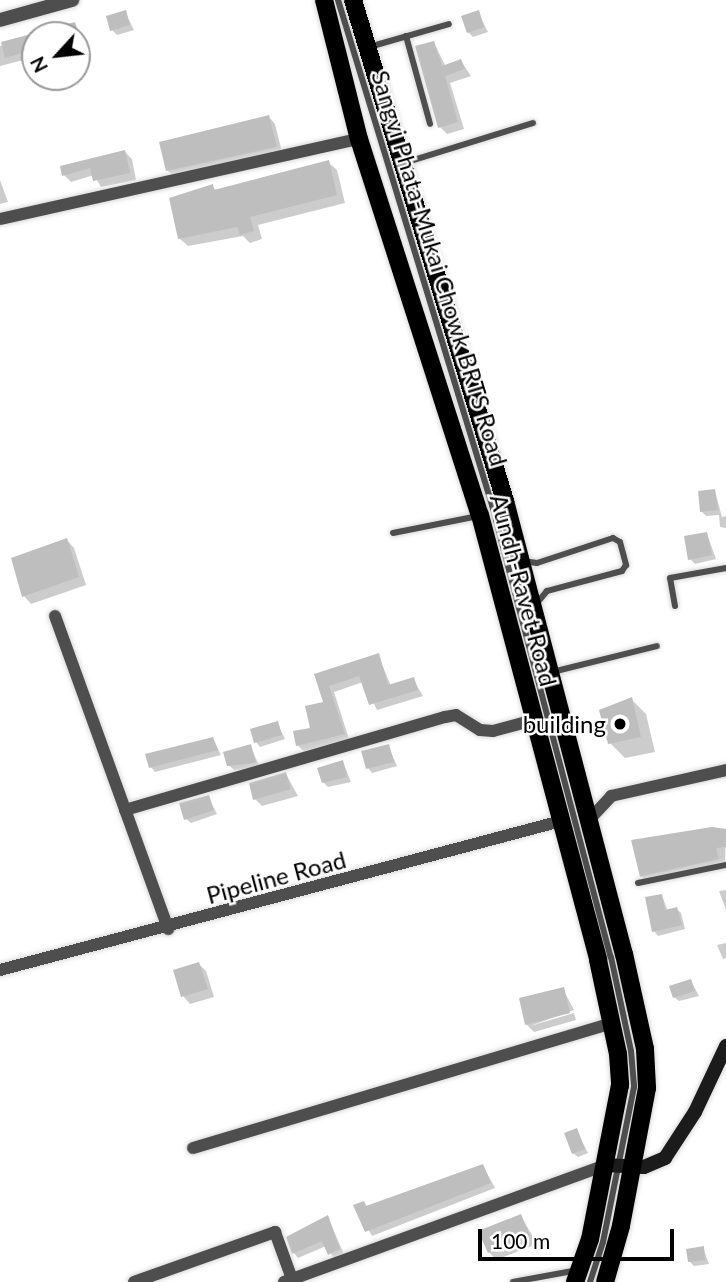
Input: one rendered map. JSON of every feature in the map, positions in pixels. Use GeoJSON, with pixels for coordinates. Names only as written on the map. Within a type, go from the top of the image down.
{"type":"FeatureCollection","features":[{"type":"Feature","properties":{"kind":"main road","name":"Aundh-Ravet Road"},"geometry":{"type":"LineString","coordinates":[[324,0],[359,139],[480,515],[611,1023],[620,1085],[618,1166],[605,1282]]}},
{"type":"Feature","properties":{"kind":"main road","name":"Aundh-Ravet Road"},"geometry":{"type":"LineString","coordinates":[[353,0],[521,561],[589,820],[645,1049],[647,1088],[618,1166],[582,1278]]}},
{"type":"Feature","properties":{"kind":"main road"},"geometry":{"type":"LineString","coordinates":[[618,1166],[653,1166],[665,1158],[695,1112],[726,1046]]}},
{"type":"Feature","properties":{"kind":"street"},"geometry":{"type":"LineString","coordinates":[[0,20],[72,0]]}},
{"type":"Feature","properties":{"kind":"street"},"geometry":{"type":"LineString","coordinates":[[0,219],[359,139]]}},
{"type":"Feature","properties":{"kind":"street"},"geometry":{"type":"LineString","coordinates":[[55,616],[168,929]]}},
{"type":"Feature","properties":{"kind":"street"},"geometry":{"type":"LineString","coordinates":[[125,810],[444,717],[456,715],[480,730],[493,731],[534,720]]}},
{"type":"Feature","properties":{"kind":"street"},"geometry":{"type":"LineString","coordinates":[[589,820],[611,796],[726,770]]}},
{"type":"Feature","properties":{"kind":"street","name":"Pipeline Road"},"geometry":{"type":"LineString","coordinates":[[0,970],[168,929],[561,821]]}},
{"type":"Feature","properties":{"kind":"street"},"geometry":{"type":"LineString","coordinates":[[193,1148],[611,1023]]}},
{"type":"Feature","properties":{"kind":"street"},"geometry":{"type":"LineString","coordinates":[[134,1282],[275,1232],[288,1281],[618,1166]]}},
{"type":"Feature","properties":{"kind":"lane","name":"Sangvi Phata-Mukai Chowk BRTS Road"},"geometry":{"type":"LineString","coordinates":[[338,0],[492,505],[611,957],[634,1074],[618,1166]]}},
{"type":"Feature","properties":{"kind":"lane"},"geometry":{"type":"LineString","coordinates":[[367,47],[449,24]]}},
{"type":"Feature","properties":{"kind":"lane"},"geometry":{"type":"LineString","coordinates":[[406,36],[430,124]]}},
{"type":"Feature","properties":{"kind":"lane"},"geometry":{"type":"LineString","coordinates":[[403,164],[533,123]]}},
{"type":"Feature","properties":{"kind":"lane"},"geometry":{"type":"LineString","coordinates":[[393,533],[480,515]]}},
{"type":"Feature","properties":{"kind":"lane"},"geometry":{"type":"LineString","coordinates":[[521,561],[537,564],[613,538],[620,542],[625,559],[622,571],[547,591],[534,610]]}},
{"type":"Feature","properties":{"kind":"lane"},"geometry":{"type":"LineString","coordinates":[[675,606],[670,578],[726,568]]}},
{"type":"Feature","properties":{"kind":"lane"},"geometry":{"type":"LineString","coordinates":[[550,673],[657,646]]}},
{"type":"Feature","properties":{"kind":"lane"},"geometry":{"type":"LineString","coordinates":[[638,883],[726,864]]}},
{"type":"Feature","properties":{"kind":"lane"},"geometry":{"type":"LineString","coordinates":[[513,1282],[582,1278]]}},
{"type":"Feature","properties":{"kind":"building"},"geometry":{"type":"Polygon","coordinates":[[[126,10],[130,25],[110,31],[106,16],[126,10]]]}},
{"type":"Feature","properties":{"kind":"building"},"geometry":{"type":"Polygon","coordinates":[[[479,10],[484,27],[467,33],[461,16],[479,10]]]}},
{"type":"Feature","properties":{"kind":"building"},"geometry":{"type":"Polygon","coordinates":[[[21,37],[21,53],[5,58],[1,42],[21,37]]]}},
{"type":"Feature","properties":{"kind":"building"},"geometry":{"type":"Polygon","coordinates":[[[434,41],[442,66],[461,59],[465,69],[445,76],[458,122],[438,128],[415,46],[434,41]]]}},
{"type":"Feature","properties":{"kind":"building"},"geometry":{"type":"Polygon","coordinates":[[[269,115],[277,147],[166,171],[159,142],[269,115]]]}},
{"type":"Feature","properties":{"kind":"building"},"geometry":{"type":"Polygon","coordinates":[[[125,150],[130,173],[93,181],[90,168],[62,176],[60,166],[125,150]]]}},
{"type":"Feature","properties":{"kind":"building"},"geometry":{"type":"Polygon","coordinates":[[[329,160],[337,195],[250,217],[254,231],[240,235],[237,227],[178,239],[169,198],[213,184],[214,190],[329,160]]]}},
{"type":"Feature","properties":{"kind":"building"},"geometry":{"type":"Polygon","coordinates":[[[715,489],[718,510],[700,512],[698,491],[715,489]]]}},
{"type":"Feature","properties":{"kind":"building"},"geometry":{"type":"Polygon","coordinates":[[[707,532],[712,555],[688,560],[684,536],[707,532]]]}},
{"type":"Feature","properties":{"kind":"building"},"geometry":{"type":"Polygon","coordinates":[[[67,538],[79,577],[22,597],[11,558],[67,538]]]}},
{"type":"Feature","properties":{"kind":"building"},"geometry":{"type":"Polygon","coordinates":[[[379,653],[388,685],[414,677],[418,690],[369,705],[359,676],[329,686],[345,734],[296,746],[293,731],[310,728],[305,706],[323,702],[314,674],[379,653]]]}},
{"type":"Feature","properties":{"kind":"building","name":"building"},"geometry":{"type":"Polygon","coordinates":[[[632,697],[641,737],[608,744],[599,710],[632,697]]]}},
{"type":"Feature","properties":{"kind":"building"},"geometry":{"type":"Polygon","coordinates":[[[278,721],[282,735],[254,743],[250,729],[278,721]]]}},
{"type":"Feature","properties":{"kind":"building"},"geometry":{"type":"Polygon","coordinates":[[[213,737],[218,750],[149,768],[145,754],[213,737]]]}},
{"type":"Feature","properties":{"kind":"building"},"geometry":{"type":"Polygon","coordinates":[[[251,744],[256,763],[227,766],[223,752],[251,744]]]}},
{"type":"Feature","properties":{"kind":"building"},"geometry":{"type":"Polygon","coordinates":[[[389,744],[394,762],[366,769],[361,751],[389,744]]]}},
{"type":"Feature","properties":{"kind":"building"},"geometry":{"type":"Polygon","coordinates":[[[343,760],[347,777],[322,783],[317,768],[343,760]]]}},
{"type":"Feature","properties":{"kind":"building"},"geometry":{"type":"Polygon","coordinates":[[[286,772],[291,789],[253,800],[249,783],[286,772]]]}},
{"type":"Feature","properties":{"kind":"building"},"geometry":{"type":"Polygon","coordinates":[[[209,795],[214,810],[184,820],[179,803],[209,795]]]}},
{"type":"Feature","properties":{"kind":"building"},"geometry":{"type":"Polygon","coordinates":[[[712,827],[726,829],[726,847],[716,848],[719,859],[640,877],[631,840],[712,827]]]}},
{"type":"Feature","properties":{"kind":"building"},"geometry":{"type":"Polygon","coordinates":[[[662,894],[665,910],[677,907],[682,925],[652,932],[645,897],[662,894]]]}},
{"type":"Feature","properties":{"kind":"building"},"geometry":{"type":"Polygon","coordinates":[[[199,962],[208,989],[181,997],[173,970],[199,962]]]}},
{"type":"Feature","properties":{"kind":"building"},"geometry":{"type":"Polygon","coordinates":[[[691,979],[695,991],[673,998],[669,986],[691,979]]]}},
{"type":"Feature","properties":{"kind":"building"},"geometry":{"type":"Polygon","coordinates":[[[564,987],[570,1013],[525,1025],[519,998],[564,987]]]}},
{"type":"Feature","properties":{"kind":"building"},"geometry":{"type":"Polygon","coordinates":[[[577,1128],[585,1149],[572,1154],[564,1133],[577,1128]]]}},
{"type":"Feature","properties":{"kind":"building"},"geometry":{"type":"Polygon","coordinates":[[[483,1164],[491,1183],[365,1232],[353,1205],[364,1201],[366,1206],[483,1164]]]}},
{"type":"Feature","properties":{"kind":"building"},"geometry":{"type":"Polygon","coordinates":[[[521,1214],[530,1236],[488,1253],[478,1231],[521,1214]]]}},
{"type":"Feature","properties":{"kind":"building"},"geometry":{"type":"Polygon","coordinates":[[[328,1215],[340,1249],[328,1255],[322,1241],[292,1254],[286,1237],[328,1215]]]}},
{"type":"Feature","properties":{"kind":"building"},"geometry":{"type":"Polygon","coordinates":[[[704,1246],[705,1260],[688,1262],[686,1249],[704,1246]]]}},
{"type":"Feature","properties":{"kind":"place","name":"building"},"geometry":{"type":"Point","coordinates":[620,724]}}]}
